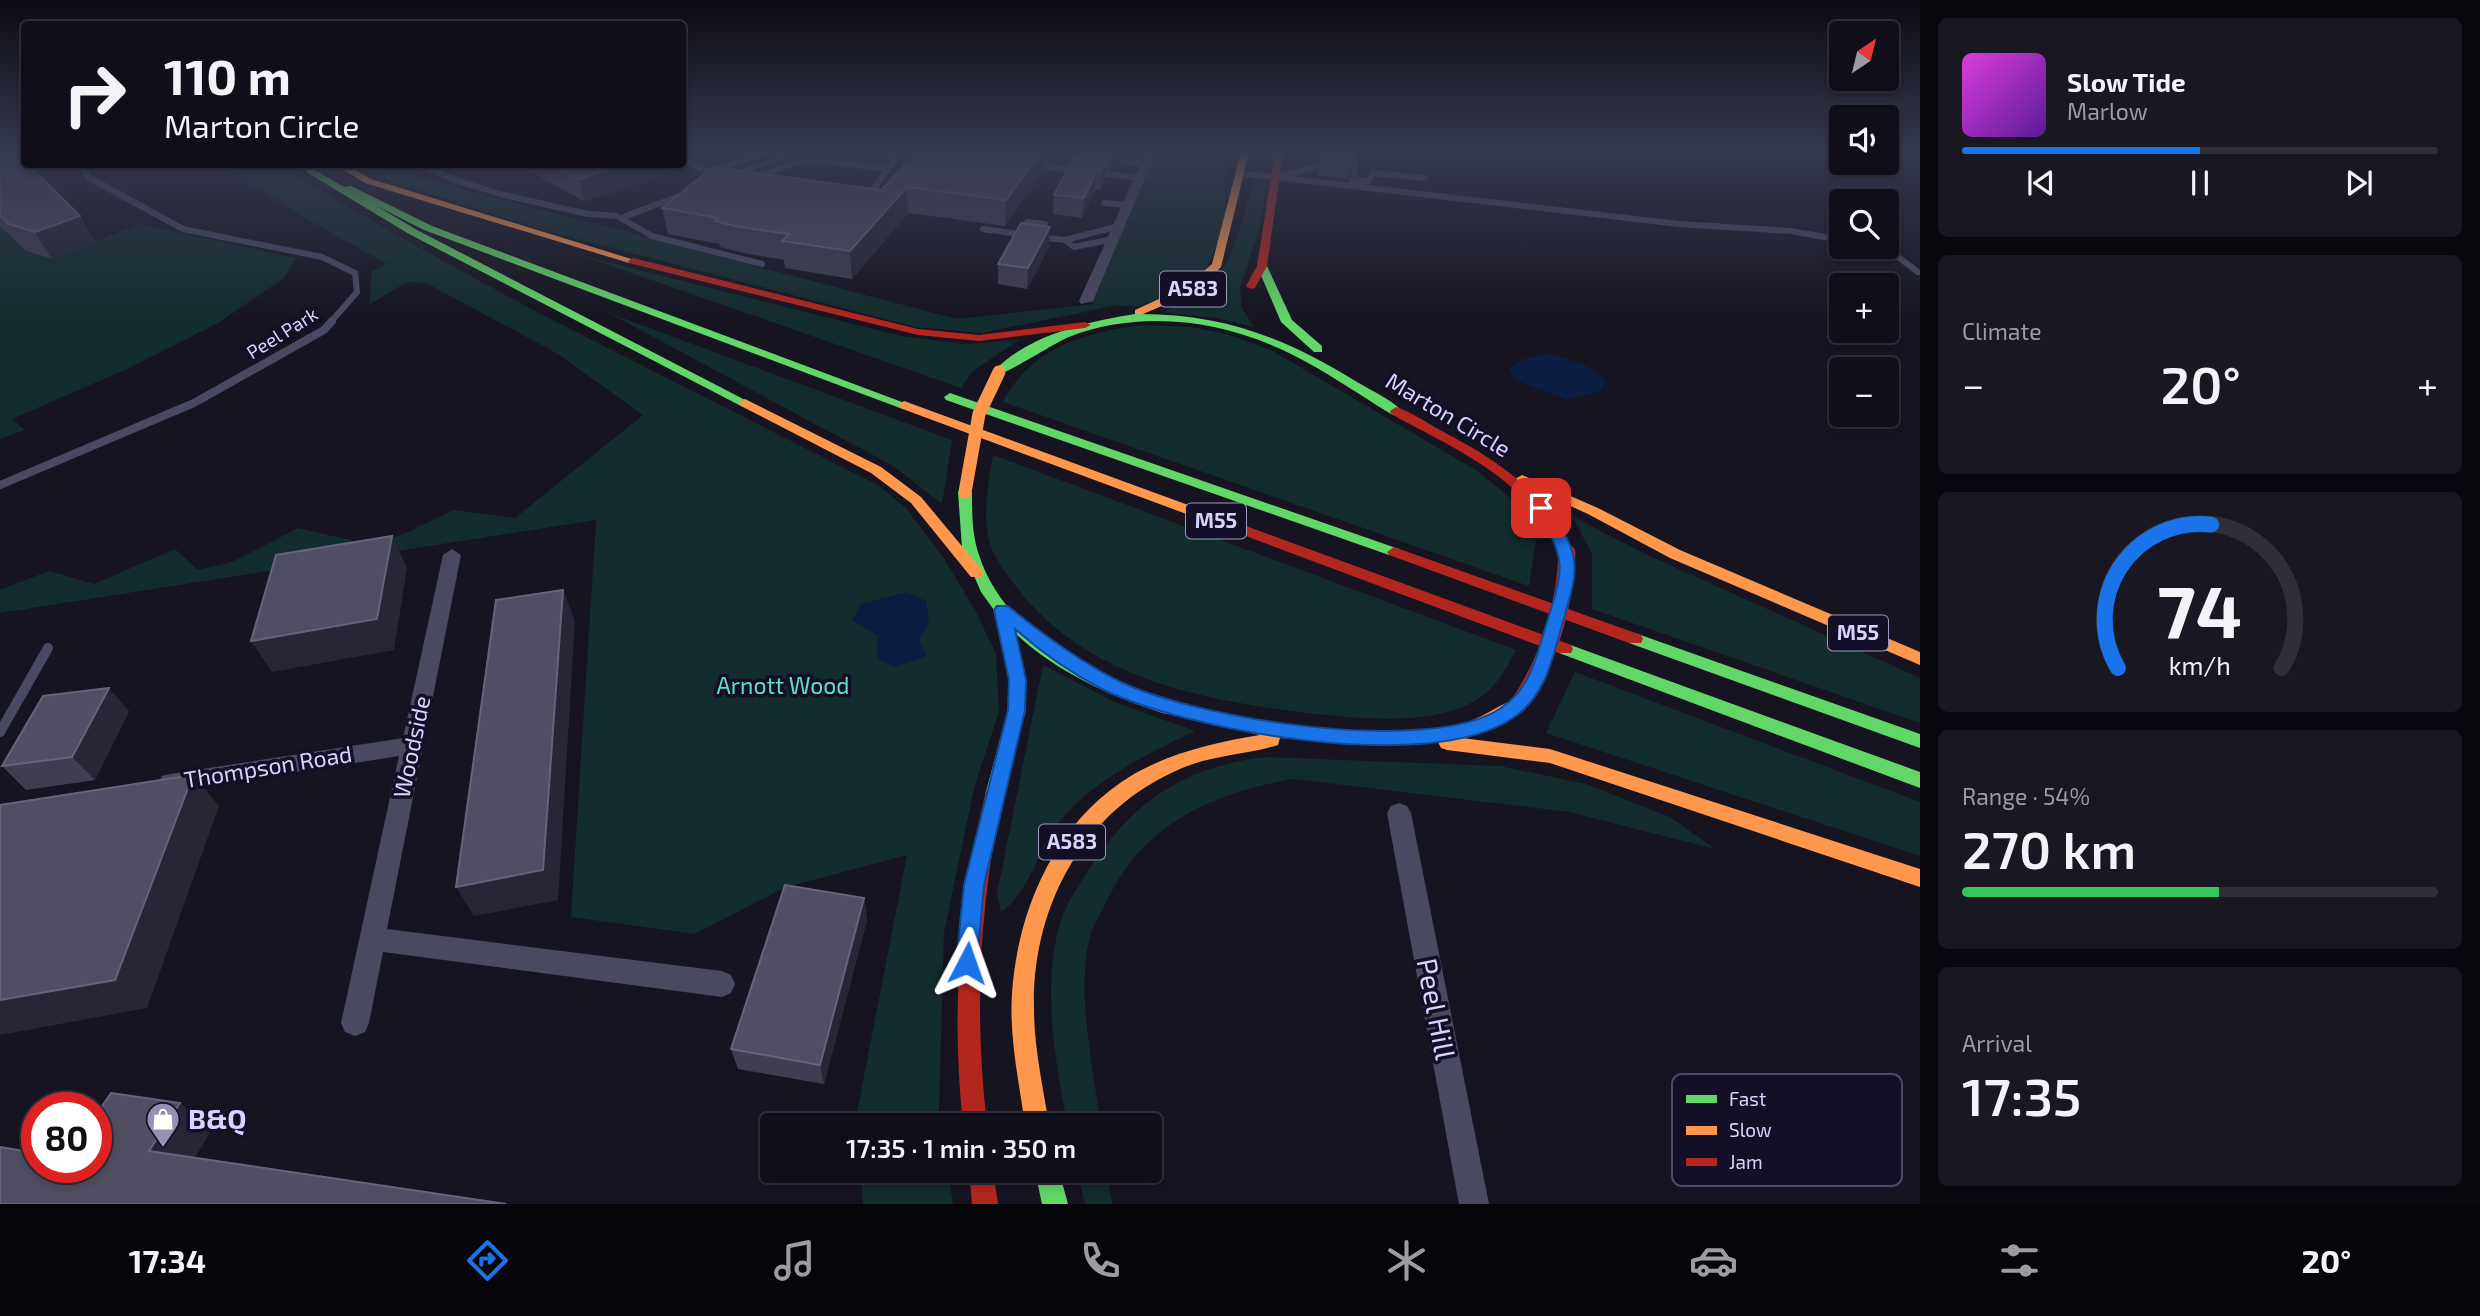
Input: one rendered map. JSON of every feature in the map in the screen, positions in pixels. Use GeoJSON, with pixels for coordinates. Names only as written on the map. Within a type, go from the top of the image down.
{"type":"FeatureCollection","features":[{"type":"Feature","properties":{"kind":"main road"},"geometry":{"type":"LineString","coordinates":[[373,208],[413,232],[876,470],[916,500],[981,579]]}},
{"type":"Feature","properties":{"kind":"main road","name":"M55"},"geometry":{"type":"LineString","coordinates":[[388,208],[428,228],[540,271],[1920,780]]}},
{"type":"Feature","properties":{"kind":"main road"},"geometry":{"type":"LineString","coordinates":[[430,208],[478,229],[639,288]]}},
{"type":"Feature","properties":{"kind":"main road"},"geometry":{"type":"LineString","coordinates":[[456,208],[604,254],[918,332],[979,338],[1092,323]]}},
{"type":"Feature","properties":{"kind":"main road","name":"A583"},"geometry":{"type":"LineString","coordinates":[[1092,323],[1174,299],[1212,272],[1222,250],[1232,208]]}},
{"type":"Feature","properties":{"kind":"main road","name":"A583"},"geometry":{"type":"LineString","coordinates":[[1251,305],[1252,280],[1262,266],[1270,208]]}},
{"type":"Feature","properties":{"kind":"main road"},"geometry":{"type":"LineString","coordinates":[[1262,266],[1275,307],[1309,343],[1593,511]]}},
{"type":"Feature","properties":{"kind":"main road","name":"Marton Circle"},"geometry":{"type":"LineString","coordinates":[[1148,318],[1189,320],[1252,333],[1295,352],[1486,462],[1526,491],[1563,539],[1567,553],[1567,582],[1541,673],[1518,705],[1492,721],[1436,736],[1392,738],[1243,724],[1191,714],[1108,684],[1074,665],[1002,610],[981,579],[969,548],[964,510],[980,412],[999,372],[1036,344],[1092,323],[1148,318]]}},
{"type":"Feature","properties":{"kind":"main road","name":"A583"},"geometry":{"type":"LineString","coordinates":[[1260,321],[1295,352]]}},
{"type":"Feature","properties":{"kind":"main road","name":"M55"},"geometry":{"type":"LineString","coordinates":[[940,394],[1427,564],[1920,741]]}},
{"type":"Feature","properties":{"kind":"main road"},"geometry":{"type":"LineString","coordinates":[[1486,462],[1593,511]]}},
{"type":"Feature","properties":{"kind":"main road","name":"M55"},"geometry":{"type":"LineString","coordinates":[[1593,511],[1675,554],[1920,659]]}},
{"type":"Feature","properties":{"kind":"main road","name":"A583"},"geometry":{"type":"LineString","coordinates":[[974,1113],[965,1006],[967,941],[974,885],[1017,710],[1017,680],[1002,610]]}},
{"type":"Feature","properties":{"kind":"main road","name":"A583"},"geometry":{"type":"LineString","coordinates":[[1035,1113],[1027,1053],[1023,994],[1029,939],[1045,887],[1078,833],[1108,801],[1130,785],[1152,770],[1184,757],[1242,742],[1334,734]]}},
{"type":"Feature","properties":{"kind":"main road"},"geometry":{"type":"LineString","coordinates":[[1392,738],[1483,745],[1550,756],[1920,878]]}},
{"type":"Feature","properties":{"kind":"main road"},"geometry":{"type":"LineString","coordinates":[[982,1183],[985,1204]]}},
{"type":"Feature","properties":{"kind":"main road"},"geometry":{"type":"LineString","coordinates":[[1050,1183],[1055,1204]]}},
{"type":"Feature","properties":{"kind":"street"},"geometry":{"type":"LineString","coordinates":[[621,216],[642,208]]}},
{"type":"Feature","properties":{"kind":"street"},"geometry":{"type":"LineString","coordinates":[[1086,301],[1126,208]]}},
{"type":"Feature","properties":{"kind":"street","name":"Woodside"},"geometry":{"type":"LineString","coordinates":[[355,1023],[452,555]]}},
{"type":"Feature","properties":{"kind":"street","name":"Thompson Road"},"geometry":{"type":"LineString","coordinates":[[151,786],[412,745]]}},
{"type":"Feature","properties":{"kind":"street","name":"Peel Hill"},"geometry":{"type":"LineString","coordinates":[[1399,813],[1474,1204]]}},
{"type":"Feature","properties":{"kind":"street"},"geometry":{"type":"LineString","coordinates":[[373,939],[722,984]]}},
{"type":"Feature","properties":{"kind":"lane","name":"Peel Park"},"geometry":{"type":"LineString","coordinates":[[0,485],[194,403],[324,330],[357,292],[355,273],[322,257],[183,229],[145,208]]}},
{"type":"Feature","properties":{"kind":"lane"},"geometry":{"type":"LineString","coordinates":[[567,208],[599,216],[621,216],[642,226],[652,236],[762,264]]}},
{"type":"Feature","properties":{"kind":"lane"},"geometry":{"type":"LineString","coordinates":[[1539,208],[1631,219],[1791,231],[1829,238]]}},
{"type":"Feature","properties":{"kind":"lane"},"geometry":{"type":"LineString","coordinates":[[1019,234],[1027,222],[1045,224]]}},
{"type":"Feature","properties":{"kind":"lane"},"geometry":{"type":"LineString","coordinates":[[983,229],[1065,240],[1119,226]]}},
{"type":"Feature","properties":{"kind":"lane"},"geometry":{"type":"LineString","coordinates":[[1065,240],[1074,247],[1113,239]]}},
{"type":"Feature","properties":{"kind":"lane"},"geometry":{"type":"LineString","coordinates":[[1899,258],[1918,272]]}},
{"type":"Feature","properties":{"kind":"lane"},"geometry":{"type":"LineString","coordinates":[[0,732],[48,648]]}},
{"type":"Feature","properties":{"kind":"green space","name":"Arnott Wood"},"geometry":{"type":"Polygon","coordinates":[[[289,208],[351,208],[533,310],[878,485],[906,508],[943,557],[975,610],[996,654],[999,712],[974,788],[944,933],[939,1113],[857,1113],[907,855],[786,887],[695,934],[571,917],[596,520],[0,613],[0,590],[49,571],[94,584],[175,549],[198,570],[232,562],[298,528],[367,544],[402,535],[453,510],[515,518],[643,415],[558,354],[426,283],[407,282],[369,305],[372,271],[387,264],[289,208]]]}},
{"type":"Feature","properties":{"kind":"green space"},"geometry":{"type":"Polygon","coordinates":[[[475,208],[536,208],[957,319],[1095,304],[1086,301],[1127,208],[1226,208],[1226,230],[1196,287],[1137,307],[1118,305],[982,333],[915,327],[543,230],[475,208]]]}},
{"type":"Feature","properties":{"kind":"green space"},"geometry":{"type":"Polygon","coordinates":[[[1246,208],[1263,208],[1240,288],[1242,308],[1254,327],[1216,318],[1164,312],[1187,300],[1218,274],[1228,259],[1246,208]]]}},
{"type":"Feature","properties":{"kind":"green space"},"geometry":{"type":"Polygon","coordinates":[[[139,224],[296,258],[284,278],[218,323],[127,369],[12,419],[25,430],[0,439],[0,225],[52,259],[139,224]]]}},
{"type":"Feature","properties":{"kind":"green space"},"geometry":{"type":"Polygon","coordinates":[[[580,255],[901,336],[964,344],[1019,340],[973,371],[961,388],[580,255]]]}},
{"type":"Feature","properties":{"kind":"green space"},"geometry":{"type":"Polygon","coordinates":[[[609,313],[952,440],[942,504],[893,466],[609,313]]]}},
{"type":"Feature","properties":{"kind":"green space"},"geometry":{"type":"Polygon","coordinates":[[[1140,325],[1191,327],[1227,334],[1271,350],[1476,470],[1507,495],[1531,527],[1536,541],[1529,586],[1003,402],[1028,368],[1061,346],[1098,333],[1140,325]]]}},
{"type":"Feature","properties":{"kind":"green space"},"geometry":{"type":"Polygon","coordinates":[[[993,455],[1516,650],[1495,683],[1478,699],[1461,708],[1421,717],[1356,718],[1276,709],[1193,693],[1153,681],[1115,665],[1079,645],[1047,620],[1018,589],[998,562],[990,544],[986,522],[993,455]]]}},
{"type":"Feature","properties":{"kind":"green space"},"geometry":{"type":"Polygon","coordinates":[[[1572,516],[1641,552],[1920,678],[1920,723],[1592,609],[1592,554],[1572,516]]]}},
{"type":"Feature","properties":{"kind":"green space"},"geometry":{"type":"Polygon","coordinates":[[[1043,665],[1117,703],[1195,731],[1119,771],[1067,812],[1048,839],[1019,894],[1001,912],[997,894],[1043,665]]]}},
{"type":"Feature","properties":{"kind":"green space"},"geometry":{"type":"Polygon","coordinates":[[[1575,672],[1920,802],[1920,856],[1546,733],[1575,672]]]}},
{"type":"Feature","properties":{"kind":"green space"},"geometry":{"type":"Polygon","coordinates":[[[1265,757],[1500,766],[1586,784],[1670,817],[1715,849],[1569,812],[1294,779],[1235,793],[1209,803],[1161,832],[1140,851],[1122,874],[1092,930],[1086,962],[1085,1009],[1099,1113],[1066,1113],[1055,1049],[1051,996],[1055,944],[1070,900],[1106,845],[1143,806],[1185,779],[1236,762],[1265,757]]]}},
{"type":"Feature","properties":{"kind":"green space"},"geometry":{"type":"Polygon","coordinates":[[[862,1183],[950,1183],[953,1204],[863,1204],[862,1183]]]}},
{"type":"Feature","properties":{"kind":"green space"},"geometry":{"type":"Polygon","coordinates":[[[1080,1183],[1109,1183],[1112,1204],[1085,1204],[1080,1183]]]}},
{"type":"Feature","properties":{"kind":"water"},"geometry":{"type":"Polygon","coordinates":[[[1547,353],[1583,364],[1606,380],[1601,391],[1567,400],[1514,379],[1509,369],[1524,359],[1547,353]]]}},
{"type":"Feature","properties":{"kind":"water"},"geometry":{"type":"Polygon","coordinates":[[[907,592],[926,601],[929,621],[919,640],[927,656],[895,667],[877,659],[877,635],[852,620],[861,604],[907,592]]]}},
{"type":"Feature","properties":{"kind":"building"},"geometry":{"type":"Polygon","coordinates":[[[0,208],[72,208],[80,216],[35,232],[9,224],[0,216],[0,208]]]}},
{"type":"Feature","properties":{"kind":"building"},"geometry":{"type":"Polygon","coordinates":[[[663,208],[888,208],[850,251],[782,241],[789,234],[715,221],[718,218],[663,208]]]}},
{"type":"Feature","properties":{"kind":"building"},"geometry":{"type":"Polygon","coordinates":[[[1021,223],[1050,227],[1028,268],[998,264],[1021,223]]]}},
{"type":"Feature","properties":{"kind":"building"},"geometry":{"type":"Polygon","coordinates":[[[392,536],[377,619],[251,641],[276,555],[392,536]]]}},
{"type":"Feature","properties":{"kind":"building"},"geometry":{"type":"Polygon","coordinates":[[[563,590],[543,870],[456,887],[496,600],[563,590]]]}},
{"type":"Feature","properties":{"kind":"building"},"geometry":{"type":"Polygon","coordinates":[[[109,688],[72,757],[2,766],[43,696],[109,688]]]}},
{"type":"Feature","properties":{"kind":"building"},"geometry":{"type":"Polygon","coordinates":[[[193,775],[115,980],[0,1000],[0,805],[193,775]]]}},
{"type":"Feature","properties":{"kind":"building"},"geometry":{"type":"Polygon","coordinates":[[[785,885],[864,898],[820,1065],[731,1049],[785,885]]]}},
{"type":"Feature","properties":{"kind":"building"},"geometry":{"type":"Polygon","coordinates":[[[112,1093],[180,1103],[149,1151],[506,1204],[0,1204],[0,1147],[21,1150],[21,1183],[112,1183],[112,1093]]]}},
{"type":"Feature","properties":{"kind":"traffic: fast"},"geometry":{"type":"LineString","coordinates":[[373,208],[413,232],[745,403]]}},
{"type":"Feature","properties":{"kind":"traffic: fast"},"geometry":{"type":"LineString","coordinates":[[388,208],[428,228],[904,405]]}},
{"type":"Feature","properties":{"kind":"traffic: fast"},"geometry":{"type":"LineString","coordinates":[[1262,266],[1287,322],[1318,349]]}},
{"type":"Feature","properties":{"kind":"traffic: fast"},"geometry":{"type":"LineString","coordinates":[[999,372],[1031,350],[1064,334],[1135,318],[1171,317],[1244,330],[1280,344],[1396,411]]}},
{"type":"Feature","properties":{"kind":"traffic: fast"},"geometry":{"type":"LineString","coordinates":[[950,397],[1394,552]]}},
{"type":"Feature","properties":{"kind":"traffic: fast"},"geometry":{"type":"LineString","coordinates":[[965,492],[966,530],[975,566],[989,592],[1008,616],[1055,656],[1082,672],[1110,686],[1166,707]]}},
{"type":"Feature","properties":{"kind":"traffic: fast"},"geometry":{"type":"LineString","coordinates":[[994,795],[1017,710],[1017,680],[1002,609]]}},
{"type":"Feature","properties":{"kind":"traffic: fast"},"geometry":{"type":"LineString","coordinates":[[1635,639],[1920,741]]}},
{"type":"Feature","properties":{"kind":"traffic: fast"},"geometry":{"type":"LineString","coordinates":[[1565,649],[1920,780]]}},
{"type":"Feature","properties":{"kind":"traffic: fast"},"geometry":{"type":"LineString","coordinates":[[1050,1183],[1055,1204]]}},
{"type":"Feature","properties":{"kind":"traffic: slow"},"geometry":{"type":"LineString","coordinates":[[458,208],[633,261]]}},
{"type":"Feature","properties":{"kind":"traffic: slow"},"geometry":{"type":"LineString","coordinates":[[1139,312],[1191,288],[1217,265],[1231,208]]}},
{"type":"Feature","properties":{"kind":"traffic: slow"},"geometry":{"type":"LineString","coordinates":[[965,492],[979,414],[999,372]]}},
{"type":"Feature","properties":{"kind":"traffic: slow"},"geometry":{"type":"LineString","coordinates":[[745,403],[876,470],[916,500],[976,573]]}},
{"type":"Feature","properties":{"kind":"traffic: slow"},"geometry":{"type":"LineString","coordinates":[[904,405],[1205,516]]}},
{"type":"Feature","properties":{"kind":"traffic: slow"},"geometry":{"type":"LineString","coordinates":[[1522,479],[1593,511],[1675,554],[1920,659]]}},
{"type":"Feature","properties":{"kind":"traffic: slow"},"geometry":{"type":"LineString","coordinates":[[1166,707],[1269,729],[1345,738],[1381,739],[1417,738],[1458,732],[1485,723],[1518,705]]}},
{"type":"Feature","properties":{"kind":"traffic: slow"},"geometry":{"type":"LineString","coordinates":[[1035,1113],[1024,1026],[1023,993],[1027,956],[1035,920],[1047,886],[1064,855],[1085,826],[1110,801],[1140,780],[1174,763],[1198,755],[1272,740]]}},
{"type":"Feature","properties":{"kind":"traffic: slow"},"geometry":{"type":"LineString","coordinates":[[1447,743],[1550,756],[1920,878]]}},
{"type":"Feature","properties":{"kind":"traffic: jam"},"geometry":{"type":"LineString","coordinates":[[1251,286],[1262,266],[1271,208]]}},
{"type":"Feature","properties":{"kind":"traffic: jam"},"geometry":{"type":"LineString","coordinates":[[633,261],[918,332],[979,338],[1085,325]]}},
{"type":"Feature","properties":{"kind":"traffic: jam"},"geometry":{"type":"LineString","coordinates":[[1396,411],[1471,453],[1517,485],[1554,527],[1567,553]]}},
{"type":"Feature","properties":{"kind":"traffic: jam"},"geometry":{"type":"LineString","coordinates":[[1205,516],[1565,649]]}},
{"type":"Feature","properties":{"kind":"traffic: jam"},"geometry":{"type":"LineString","coordinates":[[1394,552],[1635,639]]}},
{"type":"Feature","properties":{"kind":"traffic: jam"},"geometry":{"type":"LineString","coordinates":[[1518,705],[1539,671],[1554,633],[1564,593],[1567,553]]}},
{"type":"Feature","properties":{"kind":"traffic: jam"},"geometry":{"type":"LineString","coordinates":[[974,1113],[968,1041],[969,959],[977,877],[994,795]]}},
{"type":"Feature","properties":{"kind":"traffic: jam"},"geometry":{"type":"LineString","coordinates":[[982,1183],[985,1204]]}},
{"type":"Feature","properties":{"kind":"place","name":"B&Q"},"geometry":{"type":"Point","coordinates":[163,1149]}},
{"type":"Feature","properties":{"kind":"route"},"geometry":{"type":"LineString","coordinates":[[967,963],[974,885],[1017,710],[1017,680],[1002,610],[1038,640],[1108,684],[1191,714],[1293,731],[1392,738],[1436,736],[1470,729],[1506,714],[1527,695],[1541,673],[1568,573],[1563,539],[1541,508]]}}]}
